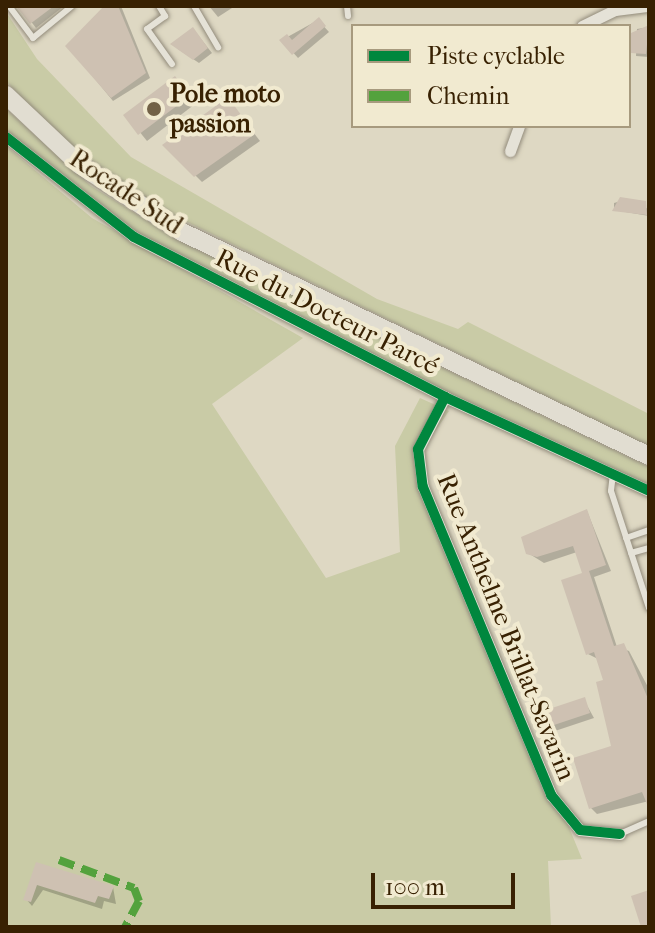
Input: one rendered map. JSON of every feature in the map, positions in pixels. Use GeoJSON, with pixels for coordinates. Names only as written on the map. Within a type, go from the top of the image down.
{"type":"FeatureCollection","features":[{"type":"Feature","properties":{"kind":"main road","name":"Rocade Sud"},"geometry":{"type":"LineString","coordinates":[[6,95],[80,165],[182,232],[649,456]]}},
{"type":"Feature","properties":{"kind":"street"},"geometry":{"type":"LineString","coordinates":[[586,24],[615,10],[649,6]]}},
{"type":"Feature","properties":{"kind":"street"},"geometry":{"type":"LineString","coordinates":[[510,151],[518,128]]}},
{"type":"Feature","properties":{"kind":"street","name":"Rue du Docteur Parcé"},"geometry":{"type":"LineString","coordinates":[[6,137],[134,237],[445,397],[649,491]]}},
{"type":"Feature","properties":{"kind":"street","name":"Rue Anthelme Brillat-Savarin"},"geometry":{"type":"LineString","coordinates":[[445,397],[418,449],[423,487],[551,795],[580,830],[620,834]]}},
{"type":"Feature","properties":{"kind":"lane"},"geometry":{"type":"LineString","coordinates":[[9,6],[33,38],[72,6]]}},
{"type":"Feature","properties":{"kind":"lane"},"geometry":{"type":"LineString","coordinates":[[159,6],[165,16],[147,29],[172,64]]}},
{"type":"Feature","properties":{"kind":"lane"},"geometry":{"type":"LineString","coordinates":[[194,6],[218,47]]}},
{"type":"Feature","properties":{"kind":"lane"},"geometry":{"type":"LineString","coordinates":[[347,6],[348,16]]}},
{"type":"Feature","properties":{"kind":"lane"},"geometry":{"type":"LineString","coordinates":[[613,474],[611,491],[649,608]]}},
{"type":"Feature","properties":{"kind":"lane"},"geometry":{"type":"LineString","coordinates":[[626,538],[649,530]]}},
{"type":"Feature","properties":{"kind":"lane"},"geometry":{"type":"LineString","coordinates":[[631,553],[649,548]]}},
{"type":"Feature","properties":{"kind":"lane","name":"Rue Anthelme Brillat-Savarin"},"geometry":{"type":"LineString","coordinates":[[620,834],[649,821]]}},
{"type":"Feature","properties":{"kind":"green space"},"geometry":{"type":"Polygon","coordinates":[[[6,12],[37,59],[131,157],[377,299],[458,329],[468,322],[649,414],[649,446],[152,205],[50,129],[6,81],[6,12]]]}},
{"type":"Feature","properties":{"kind":"green space"},"geometry":{"type":"Polygon","coordinates":[[[6,109],[91,186],[183,243],[649,467],[649,485],[447,393],[136,233],[15,139],[6,130],[6,109]]]}},
{"type":"Feature","properties":{"kind":"green space"},"geometry":{"type":"Polygon","coordinates":[[[6,146],[92,218],[303,338],[212,404],[326,578],[400,552],[395,446],[420,398],[449,411],[425,446],[425,477],[582,859],[548,861],[551,927],[6,927],[6,146]]]}},
{"type":"Feature","properties":{"kind":"building"},"geometry":{"type":"Polygon","coordinates":[[[16,6],[54,6],[30,24],[16,6]]]}},
{"type":"Feature","properties":{"kind":"building"},"geometry":{"type":"Polygon","coordinates":[[[104,6],[118,6],[146,73],[111,98],[65,46],[104,6]]]}},
{"type":"Feature","properties":{"kind":"building"},"geometry":{"type":"Polygon","coordinates":[[[319,17],[326,26],[292,55],[279,40],[287,34],[292,40],[319,17]]]}},
{"type":"Feature","properties":{"kind":"building"},"geometry":{"type":"Polygon","coordinates":[[[649,25],[646,54],[631,53],[631,33],[649,25]]]}},
{"type":"Feature","properties":{"kind":"building"},"geometry":{"type":"Polygon","coordinates":[[[193,27],[208,48],[193,60],[170,44],[193,27]]]}},
{"type":"Feature","properties":{"kind":"building"},"geometry":{"type":"Polygon","coordinates":[[[175,76],[190,96],[138,135],[123,115],[175,76]]]}},
{"type":"Feature","properties":{"kind":"building"},"geometry":{"type":"Polygon","coordinates":[[[228,97],[255,134],[194,177],[162,145],[228,97]]]}},
{"type":"Feature","properties":{"kind":"building"},"geometry":{"type":"Polygon","coordinates":[[[620,197],[646,201],[647,215],[612,211],[620,197]]]}},
{"type":"Feature","properties":{"kind":"building"},"geometry":{"type":"Polygon","coordinates":[[[587,509],[606,565],[589,571],[614,646],[624,643],[649,701],[649,809],[642,792],[589,809],[573,758],[611,746],[596,682],[603,680],[594,652],[586,655],[561,580],[582,573],[573,546],[537,557],[526,554],[521,537],[587,509]]]}},
{"type":"Feature","properties":{"kind":"building"},"geometry":{"type":"Polygon","coordinates":[[[585,697],[590,713],[542,729],[537,713],[585,697]]]}},
{"type":"Feature","properties":{"kind":"building"},"geometry":{"type":"Polygon","coordinates":[[[36,862],[114,886],[109,899],[98,896],[95,903],[37,885],[31,902],[23,900],[36,862]]]}},
{"type":"Feature","properties":{"kind":"building"},"geometry":{"type":"Polygon","coordinates":[[[649,890],[649,927],[641,927],[631,896],[649,890]]]}},
{"type":"Feature","properties":{"kind":"marked path"},"geometry":{"type":"LineString","coordinates":[[59,860],[134,888],[139,901],[125,927]]}},
{"type":"Feature","properties":{"kind":"cycle path"},"geometry":{"type":"LineString","coordinates":[[6,137],[134,237],[445,397],[649,491]]}},
{"type":"Feature","properties":{"kind":"cycle path"},"geometry":{"type":"LineString","coordinates":[[445,397],[418,449],[423,487],[551,795],[580,830],[620,834]]}},
{"type":"Feature","properties":{"kind":"place","name":"Pole moto passion"},"geometry":{"type":"Point","coordinates":[154,109]}}]}
